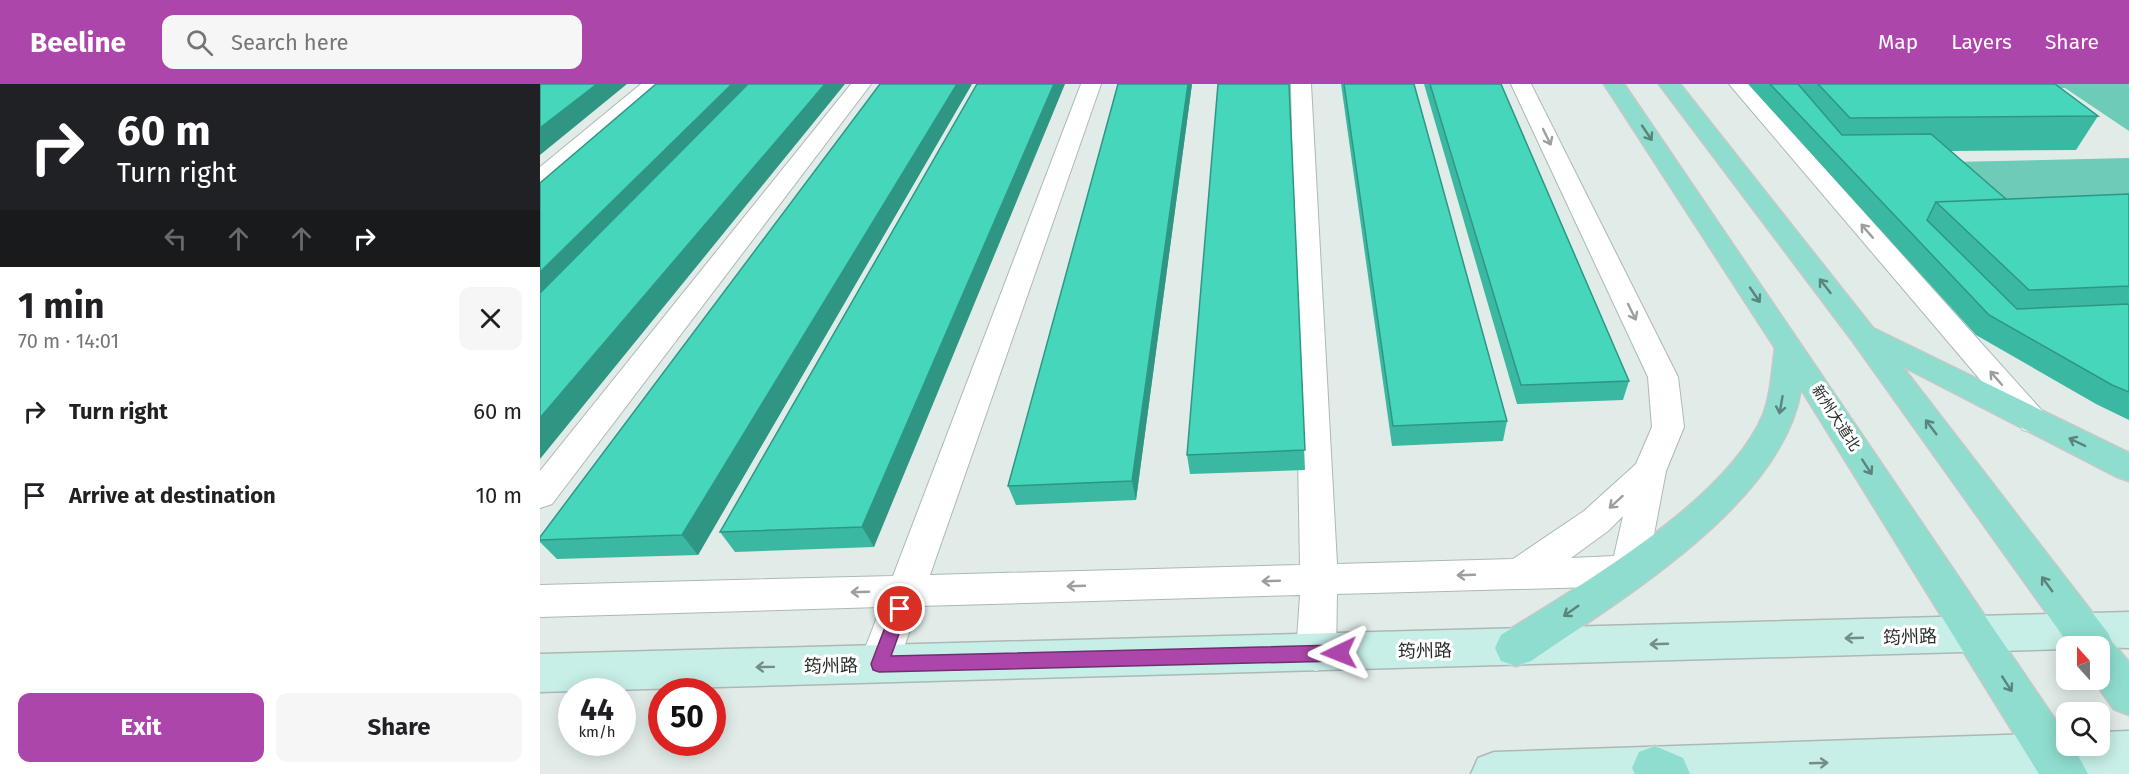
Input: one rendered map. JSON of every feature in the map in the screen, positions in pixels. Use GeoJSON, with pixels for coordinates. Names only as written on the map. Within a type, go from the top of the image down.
{"type":"FeatureCollection","features":[{"type":"Feature","properties":{"kind":"main road","name":"新州大道北"},"geometry":{"type":"LineString","coordinates":[[1614,84],[1790,348],[2059,765]]}},
{"type":"Feature","properties":{"kind":"main road"},"geometry":{"type":"LineString","coordinates":[[1669,84],[1860,332],[2086,636]]}},
{"type":"Feature","properties":{"kind":"main road"},"geometry":{"type":"LineString","coordinates":[[1860,332],[2034,422],[2129,468]]}},
{"type":"Feature","properties":{"kind":"main road"},"geometry":{"type":"LineString","coordinates":[[1516,648],[1629,571],[1711,507],[1755,461],[1779,415],[1790,348]]}},
{"type":"Feature","properties":{"kind":"main road","name":"筠州路"},"geometry":{"type":"LineString","coordinates":[[2110,637],[2129,630]]}},
{"type":"Feature","properties":{"kind":"main road","name":"筠州路"},"geometry":{"type":"LineString","coordinates":[[540,673],[1975,635],[2056,641]]}},
{"type":"Feature","properties":{"kind":"main road"},"geometry":{"type":"LineString","coordinates":[[2110,669],[2129,695]]}},
{"type":"Feature","properties":{"kind":"main road"},"geometry":{"type":"LineString","coordinates":[[1494,774],[2059,765],[2129,753]]}},
{"type":"Feature","properties":{"kind":"street"},"geometry":{"type":"LineString","coordinates":[[540,178],[653,84]]}},
{"type":"Feature","properties":{"kind":"street"},"geometry":{"type":"LineString","coordinates":[[540,495],[861,84]]}},
{"type":"Feature","properties":{"kind":"street"},"geometry":{"type":"LineString","coordinates":[[879,664],[1091,84]]}},
{"type":"Feature","properties":{"kind":"street"},"geometry":{"type":"LineString","coordinates":[[1300,84],[1319,579],[1316,654]]}},
{"type":"Feature","properties":{"kind":"street"},"geometry":{"type":"LineString","coordinates":[[540,601],[1629,571],[1650,471],[1668,427],[1663,377],[1521,84]]}},
{"type":"Feature","properties":{"kind":"street"},"geometry":{"type":"LineString","coordinates":[[1738,84],[2034,422]]}},
{"type":"Feature","properties":{"kind":"street"},"geometry":{"type":"LineString","coordinates":[[1520,574],[1596,521],[1650,471]]}},
{"type":"Feature","properties":{"kind":"green space"},"geometry":{"type":"Polygon","coordinates":[[[1867,84],[2129,84],[2129,131],[2065,88],[1876,92],[1867,84]]]}},
{"type":"Feature","properties":{"kind":"green space"},"geometry":{"type":"Polygon","coordinates":[[[2129,158],[2129,222],[2021,225],[1952,162],[2129,158]]]}},
{"type":"Feature","properties":{"kind":"building"},"geometry":{"type":"Polygon","coordinates":[[[540,84],[597,84],[540,128],[540,84]]]}},
{"type":"Feature","properties":{"kind":"building"},"geometry":{"type":"Polygon","coordinates":[[[656,84],[732,84],[540,272],[540,183],[656,84]]]}},
{"type":"Feature","properties":{"kind":"building"},"geometry":{"type":"Polygon","coordinates":[[[748,84],[825,84],[540,418],[540,293],[748,84]]]}},
{"type":"Feature","properties":{"kind":"building"},"geometry":{"type":"Polygon","coordinates":[[[880,84],[957,84],[682,535],[540,540],[540,537],[880,84]]]}},
{"type":"Feature","properties":{"kind":"building"},"geometry":{"type":"Polygon","coordinates":[[[977,84],[1054,84],[862,527],[720,532],[977,84]]]}},
{"type":"Feature","properties":{"kind":"building"},"geometry":{"type":"Polygon","coordinates":[[[1118,84],[1188,84],[1132,481],[1008,486],[1118,84]]]}},
{"type":"Feature","properties":{"kind":"building"},"geometry":{"type":"Polygon","coordinates":[[[1218,84],[1289,84],[1305,450],[1187,455],[1218,84]]]}},
{"type":"Feature","properties":{"kind":"building"},"geometry":{"type":"Polygon","coordinates":[[[1344,84],[1414,84],[1507,421],[1393,426],[1344,84]]]}},
{"type":"Feature","properties":{"kind":"building"},"geometry":{"type":"Polygon","coordinates":[[[1430,84],[1501,84],[1629,381],[1521,385],[1430,84]]]}},
{"type":"Feature","properties":{"kind":"building"},"geometry":{"type":"Polygon","coordinates":[[[1770,84],[1798,84],[1842,135],[1931,134],[2006,199],[1936,202],[1927,220],[2017,309],[2128,304],[2129,392],[2112,385],[1989,315],[1770,84]]]}},
{"type":"Feature","properties":{"kind":"building"},"geometry":{"type":"Polygon","coordinates":[[[1818,84],[2055,84],[2098,116],[1850,118],[1818,84]]]}},
{"type":"Feature","properties":{"kind":"building"},"geometry":{"type":"Polygon","coordinates":[[[2129,194],[2129,286],[2029,290],[1936,202],[2129,194]]]}},
{"type":"Feature","properties":{"kind":"route"},"geometry":{"type":"LineString","coordinates":[[900,609],[879,664],[1339,653]]}}]}
